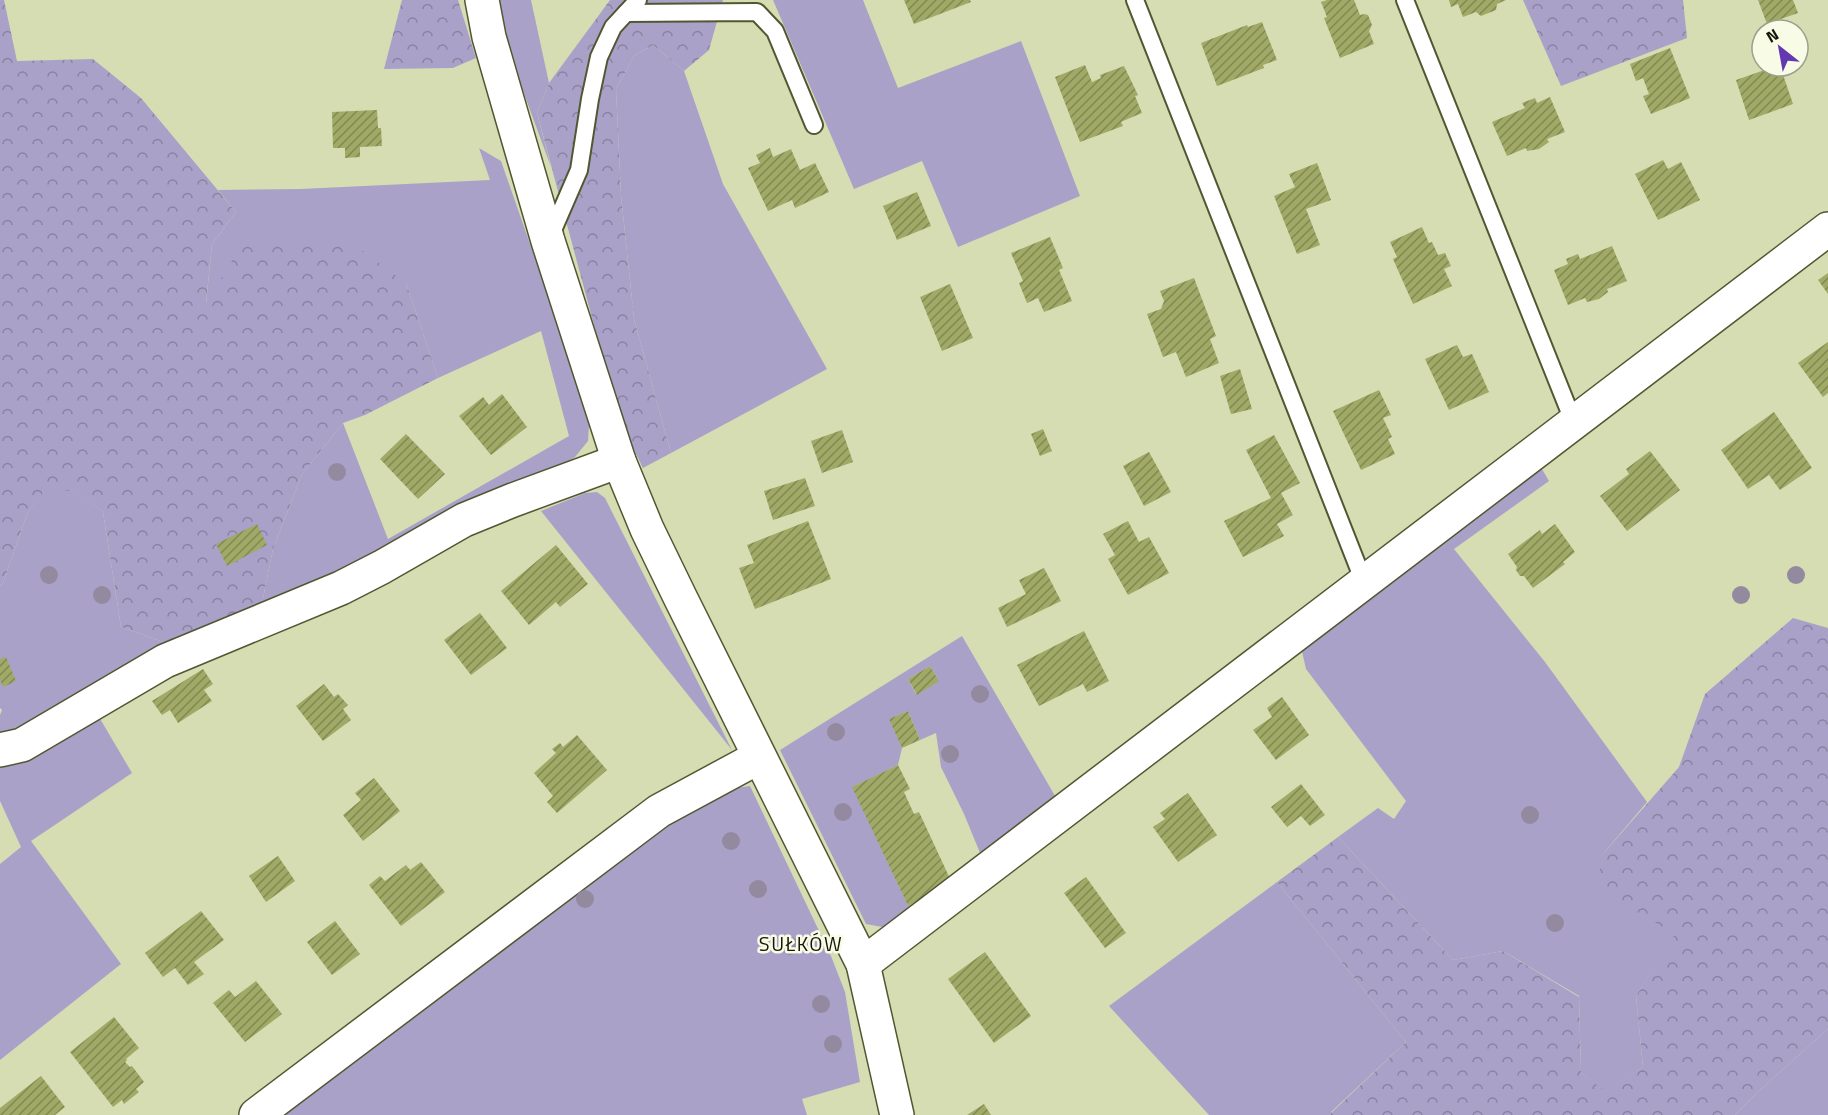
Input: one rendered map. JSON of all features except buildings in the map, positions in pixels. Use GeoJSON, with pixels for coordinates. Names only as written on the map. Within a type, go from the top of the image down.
{"type":"FeatureCollection","features":[{"type":"Feature","properties":{"kind":"street"},"geometry":{"type":"LineString","coordinates":[[482,0],[489,36],[548,241],[619,461],[647,529],[675,587],[863,964],[897,1115]]}},
{"type":"Feature","properties":{"kind":"street"},"geometry":{"type":"LineString","coordinates":[[863,964],[1828,229]]}},
{"type":"Feature","properties":{"kind":"street"},"geometry":{"type":"LineString","coordinates":[[0,750],[22,745],[165,661],[341,588],[464,520],[619,461]]}},
{"type":"Feature","properties":{"kind":"street"},"geometry":{"type":"LineString","coordinates":[[256,1115],[659,811],[759,757]]}},
{"type":"Feature","properties":{"kind":"lane"},"geometry":{"type":"LineString","coordinates":[[548,241],[579,170],[599,57],[613,27],[638,0]]}},
{"type":"Feature","properties":{"kind":"lane"},"geometry":{"type":"LineString","coordinates":[[1135,0],[1364,582]]}},
{"type":"Feature","properties":{"kind":"lane"},"geometry":{"type":"LineString","coordinates":[[1405,0],[1574,423]]}},
{"type":"Feature","properties":{"kind":"lane"},"geometry":{"type":"LineString","coordinates":[[626,13],[757,12],[776,31],[814,125]]}},
{"type":"Feature","properties":{"kind":"green space"},"geometry":{"type":"Polygon","coordinates":[[[0,0],[4,0],[17,61],[93,59],[141,98],[236,212],[212,244],[206,303],[241,246],[356,246],[406,283],[438,378],[365,415],[343,423],[302,474],[273,549],[261,608],[169,644],[121,627],[103,512],[76,491],[45,490],[27,514],[0,586],[0,0]]]}},
{"type":"Feature","properties":{"kind":"green space"},"geometry":{"type":"Polygon","coordinates":[[[402,0],[458,0],[476,58],[453,68],[384,69],[402,0]]]}},
{"type":"Feature","properties":{"kind":"green space"},"geometry":{"type":"Polygon","coordinates":[[[496,0],[531,0],[549,83],[537,113],[551,167],[502,34],[496,0]]]}},
{"type":"Feature","properties":{"kind":"green space"},"geometry":{"type":"Polygon","coordinates":[[[610,0],[723,0],[709,50],[684,71],[653,45],[634,56],[616,89],[621,195],[634,319],[671,453],[643,468],[620,422],[537,113],[549,83],[610,0]]]}},
{"type":"Feature","properties":{"kind":"green space"},"geometry":{"type":"Polygon","coordinates":[[[773,0],[863,0],[898,88],[1021,41],[1080,196],[958,247],[922,161],[854,189],[773,0]]]}},
{"type":"Feature","properties":{"kind":"green space"},"geometry":{"type":"Polygon","coordinates":[[[1523,0],[1683,0],[1687,38],[1561,86],[1523,0]]]}},
{"type":"Feature","properties":{"kind":"green space"},"geometry":{"type":"Polygon","coordinates":[[[653,45],[684,71],[723,184],[827,369],[671,453],[634,319],[621,195],[616,89],[634,56],[653,45]]]}},
{"type":"Feature","properties":{"kind":"green space"},"geometry":{"type":"Polygon","coordinates":[[[479,148],[501,161],[558,324],[589,425],[588,441],[575,457],[546,477],[261,608],[273,549],[302,474],[343,423],[388,539],[569,436],[541,331],[438,378],[406,283],[206,304],[212,244],[236,212],[218,190],[301,189],[490,180],[479,148]]]}},
{"type":"Feature","properties":{"kind":"green space"},"geometry":{"type":"Polygon","coordinates":[[[1539,464],[1549,481],[1454,549],[1545,662],[1647,802],[1603,854],[1676,934],[1636,996],[1643,1067],[1605,1092],[1581,1073],[1579,996],[1503,951],[1453,960],[1338,837],[1378,808],[1394,819],[1406,801],[1306,669],[1301,647],[1539,464]]]}},
{"type":"Feature","properties":{"kind":"green space"},"geometry":{"type":"Polygon","coordinates":[[[45,489],[77,491],[103,512],[121,627],[169,644],[0,740],[2,710],[0,708],[0,586],[27,514],[45,489]]]}},
{"type":"Feature","properties":{"kind":"green space"},"geometry":{"type":"Polygon","coordinates":[[[597,492],[605,498],[732,750],[541,511],[585,493],[597,492]]]}},
{"type":"Feature","properties":{"kind":"green space"},"geometry":{"type":"Polygon","coordinates":[[[1793,618],[1828,628],[1828,1029],[1735,1115],[1331,1115],[1406,1042],[1277,882],[1338,837],[1453,960],[1503,951],[1579,997],[1581,1073],[1605,1091],[1643,1067],[1636,996],[1675,934],[1596,888],[1603,854],[1679,767],[1705,694],[1793,618]]]}},
{"type":"Feature","properties":{"kind":"green space"},"geometry":{"type":"Polygon","coordinates":[[[962,636],[1058,801],[983,860],[941,767],[936,733],[920,740],[908,711],[890,719],[902,748],[898,765],[853,787],[908,906],[952,883],[893,929],[866,924],[780,750],[962,636]],[[930,666],[908,679],[916,694],[939,681],[930,666]]]}},
{"type":"Feature","properties":{"kind":"green space"},"geometry":{"type":"Polygon","coordinates":[[[99,717],[132,773],[31,841],[121,964],[0,1060],[0,864],[21,847],[0,801],[0,764],[99,717]]]}},
{"type":"Feature","properties":{"kind":"green space"},"geometry":{"type":"Polygon","coordinates":[[[750,786],[831,956],[845,992],[860,1082],[802,1099],[807,1115],[284,1115],[587,877],[714,791],[750,786]]]}},
{"type":"Feature","properties":{"kind":"green space"},"geometry":{"type":"Polygon","coordinates":[[[1277,882],[1406,1042],[1331,1112],[1331,1115],[1209,1115],[1109,1006],[1277,882]]]}},
{"type":"Feature","properties":{"kind":"green space"},"geometry":{"type":"Polygon","coordinates":[[[1828,1029],[1828,1115],[1735,1115],[1760,1090],[1828,1029]]]}},
{"type":"Feature","properties":{"kind":"district","name":"SUŁKÓW"},"geometry":{"type":"Point","coordinates":[801,944]}}]}
